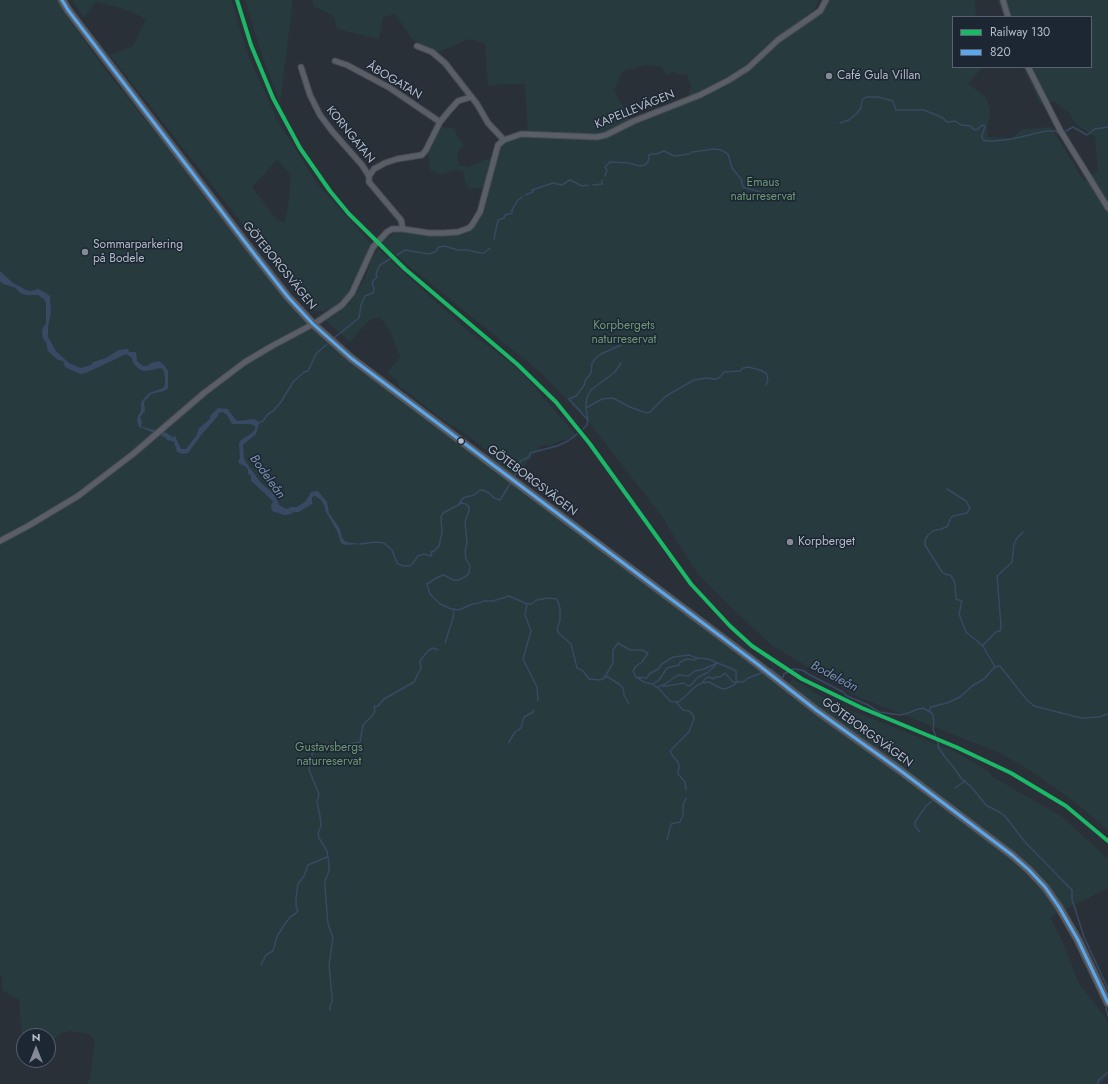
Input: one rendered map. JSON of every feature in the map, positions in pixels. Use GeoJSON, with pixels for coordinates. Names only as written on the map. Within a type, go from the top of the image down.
{"type":"FeatureCollection","features":[{"type":"Feature","properties":{"kind":"street","name":"GÖTEBORGSVÄGEN"},"geometry":{"type":"LineString","coordinates":[[62,0],[68,10],[255,256],[312,324],[351,358],[1012,855],[1045,887],[1059,907],[1078,940],[1108,1003]]}},
{"type":"Feature","properties":{"kind":"street","name":"KAPELLEVÄGEN"},"geometry":{"type":"LineString","coordinates":[[504,140],[521,134],[597,137],[606,135],[634,121],[700,95],[748,68],[778,40],[820,11],[826,0]]}},
{"type":"Feature","properties":{"kind":"street"},"geometry":{"type":"LineString","coordinates":[[1003,0],[1008,16]]}},
{"type":"Feature","properties":{"kind":"street"},"geometry":{"type":"LineString","coordinates":[[0,541],[78,496],[134,454],[217,382],[245,362],[333,312],[347,300],[352,293],[373,247],[392,230],[403,229],[443,233],[458,232],[465,230],[472,225],[482,205],[498,146],[504,140],[488,123],[477,104],[445,63],[432,52],[417,46]]}},
{"type":"Feature","properties":{"kind":"street","name":"ÅBOGATAN"},"geometry":{"type":"LineString","coordinates":[[335,61],[346,65],[390,88],[440,122]]}},
{"type":"Feature","properties":{"kind":"street","name":"KORNGATAN"},"geometry":{"type":"LineString","coordinates":[[301,67],[312,101],[320,114],[332,131],[362,165],[369,176],[369,182],[401,220],[403,229]]}},
{"type":"Feature","properties":{"kind":"street"},"geometry":{"type":"LineString","coordinates":[[1029,68],[1060,130],[1108,208]]}},
{"type":"Feature","properties":{"kind":"street"},"geometry":{"type":"LineString","coordinates":[[369,176],[374,169],[384,163],[397,159],[422,155],[440,122],[458,101],[471,97]]}},
{"type":"Feature","properties":{"kind":"green space","name":"Gustavsbergs naturreservat"},"geometry":{"type":"Polygon","coordinates":[[[0,0],[59,0],[66,16],[118,86],[303,315],[488,464],[494,458],[483,447],[460,430],[444,421],[398,385],[398,381],[387,373],[400,357],[390,331],[380,317],[369,320],[350,342],[326,321],[349,304],[366,276],[371,260],[378,249],[468,331],[511,363],[529,381],[575,434],[574,435],[577,438],[559,441],[549,446],[546,444],[541,446],[520,471],[518,470],[513,483],[784,687],[793,679],[817,694],[845,708],[956,752],[987,771],[993,777],[1061,816],[1108,859],[1108,888],[1050,917],[1064,945],[1078,982],[1108,1021],[1108,1077],[1099,1084],[87,1084],[90,1078],[95,1041],[89,1034],[70,1031],[61,1033],[56,1038],[56,1028],[21,1028],[19,1000],[2,990],[2,976],[0,975],[0,0]]]}},
{"type":"Feature","properties":{"kind":"green space"},"geometry":{"type":"Polygon","coordinates":[[[72,0],[232,0],[249,57],[277,120],[317,183],[372,245],[345,298],[334,307],[324,311],[315,311],[306,305],[110,55],[133,46],[146,19],[121,8],[96,2],[84,18],[72,0]],[[277,160],[252,187],[276,219],[285,223],[289,198],[291,175],[277,160]]]}},
{"type":"Feature","properties":{"kind":"green space"},"geometry":{"type":"Polygon","coordinates":[[[245,0],[293,0],[280,103],[262,55],[245,0]]]}},
{"type":"Feature","properties":{"kind":"green space"},"geometry":{"type":"Polygon","coordinates":[[[313,0],[819,0],[814,10],[762,50],[739,71],[715,84],[688,97],[691,86],[686,73],[683,75],[673,72],[666,76],[662,67],[646,65],[623,71],[614,90],[630,120],[599,134],[586,135],[551,131],[546,137],[596,140],[605,138],[637,122],[698,98],[734,81],[758,62],[782,39],[814,17],[827,0],[975,0],[976,16],[952,16],[952,68],[984,68],[968,84],[986,97],[990,109],[987,137],[1011,138],[1023,129],[1051,127],[1084,181],[1098,171],[1095,137],[1077,125],[1068,112],[1054,101],[1040,104],[1023,68],[1092,68],[1092,16],[1004,16],[997,0],[1108,0],[1108,830],[1076,803],[1034,773],[1000,753],[858,697],[771,645],[697,573],[661,515],[591,425],[541,373],[381,243],[393,234],[392,233],[403,232],[455,236],[465,234],[472,229],[486,203],[489,190],[487,187],[470,189],[465,182],[463,171],[456,170],[440,174],[431,171],[428,154],[441,127],[454,128],[458,137],[464,144],[457,154],[459,165],[468,167],[484,160],[498,158],[500,146],[510,139],[528,137],[525,84],[488,85],[485,44],[469,39],[439,52],[413,40],[395,14],[383,17],[379,39],[337,29],[334,16],[313,6],[313,0]]]}},
{"type":"Feature","properties":{"kind":"water","name":"Bodeleån"},"geometry":{"type":"Polygon","coordinates":[[[0,271],[13,283],[26,290],[31,291],[38,289],[50,296],[51,312],[48,337],[56,351],[69,363],[81,368],[106,358],[119,350],[128,349],[129,352],[136,352],[137,361],[143,366],[159,361],[164,365],[168,371],[168,388],[164,391],[151,394],[144,402],[145,411],[140,417],[142,427],[167,433],[172,437],[175,436],[181,449],[186,449],[196,436],[199,428],[210,419],[210,416],[218,408],[228,409],[238,421],[254,419],[258,421],[259,423],[256,434],[243,445],[245,461],[261,483],[275,495],[279,505],[287,509],[297,507],[306,501],[311,492],[318,491],[327,502],[329,513],[340,529],[342,538],[346,542],[361,544],[345,545],[341,543],[337,531],[326,512],[324,505],[321,500],[315,496],[312,497],[312,504],[299,512],[284,515],[272,511],[271,506],[273,501],[251,481],[251,476],[248,474],[248,470],[245,466],[238,462],[240,458],[239,443],[255,430],[255,426],[250,424],[232,424],[227,415],[223,412],[219,413],[188,453],[183,454],[177,452],[174,442],[139,427],[137,420],[141,411],[141,402],[149,393],[163,388],[165,385],[163,369],[160,368],[143,371],[133,363],[132,358],[126,354],[86,373],[80,374],[65,367],[63,361],[58,360],[48,351],[46,342],[43,339],[43,327],[46,324],[46,303],[43,298],[39,295],[26,295],[20,293],[16,288],[3,284],[0,281],[0,271]]]}},
{"type":"Feature","properties":{"kind":"waterway"},"geometry":{"type":"LineString","coordinates":[[840,123],[849,120],[857,113],[861,108],[862,100],[866,97],[878,97],[893,101],[896,110],[924,110],[943,118],[947,122],[955,121],[961,125],[971,126],[973,129],[977,130],[982,125],[985,126],[982,136],[983,140],[994,141],[1012,139],[1046,131],[1056,131],[1059,134]]}},
{"type":"Feature","properties":{"kind":"waterway"},"geometry":{"type":"LineString","coordinates":[[1066,131],[1073,127],[1087,135],[1095,129],[1108,127]]}},
{"type":"Feature","properties":{"kind":"waterway"},"geometry":{"type":"LineString","coordinates":[[605,176],[607,170],[605,167],[610,162],[629,163],[640,166],[645,165],[648,162],[649,155],[664,151],[674,156],[714,149],[721,150],[728,154],[732,168],[741,179],[743,187],[760,192]]}},
{"type":"Feature","properties":{"kind":"waterway"},"geometry":{"type":"LineString","coordinates":[[525,195],[533,192],[532,190],[553,183],[562,185],[570,180],[582,186],[588,185]]}},
{"type":"Feature","properties":{"kind":"waterway"},"geometry":{"type":"LineString","coordinates":[[593,185],[602,184],[602,180]]}},
{"type":"Feature","properties":{"kind":"waterway"},"geometry":{"type":"LineString","coordinates":[[494,239],[498,220],[504,218],[505,215],[512,213],[517,201],[522,197]]}},
{"type":"Feature","properties":{"kind":"waterway"},"geometry":{"type":"LineString","coordinates":[[397,255],[405,250],[429,254],[435,252],[439,247],[444,246],[458,250],[468,250],[480,253],[484,253],[490,248]]}},
{"type":"Feature","properties":{"kind":"waterway"},"geometry":{"type":"LineString","coordinates":[[335,337],[359,318],[361,305],[365,296],[373,293],[374,289],[372,282],[377,277],[376,274],[380,265],[390,259]]}},
{"type":"Feature","properties":{"kind":"waterway"},"geometry":{"type":"LineString","coordinates":[[259,423],[263,421],[281,402],[293,382],[304,372],[308,371],[316,354],[327,344]]}},
{"type":"Feature","properties":{"kind":"waterway"},"geometry":{"type":"LineString","coordinates":[[588,420],[569,399],[576,396],[585,384],[585,381],[591,373],[592,363],[596,358],[601,354],[621,345]]}},
{"type":"Feature","properties":{"kind":"waterway"},"geometry":{"type":"LineString","coordinates":[[586,407],[587,397],[591,390],[615,372],[621,363]]}},
{"type":"Feature","properties":{"kind":"waterway"},"geometry":{"type":"LineString","coordinates":[[583,429],[587,425],[588,420],[586,408],[602,399],[613,398],[646,413],[650,412],[666,396],[694,380],[706,378],[715,379],[719,378],[724,372],[740,371],[743,368],[748,367],[766,373],[768,379],[766,385]]}},
{"type":"Feature","properties":{"kind":"waterway"},"geometry":{"type":"LineString","coordinates":[[515,475],[520,466],[520,461],[529,457],[530,453],[557,446],[568,441],[577,434]]}},
{"type":"Feature","properties":{"kind":"waterway"},"geometry":{"type":"LineString","coordinates":[[459,504],[463,498],[474,495],[480,490],[483,490],[494,498],[500,500],[510,484]]}},
{"type":"Feature","properties":{"kind":"waterway"},"geometry":{"type":"LineString","coordinates":[[947,489],[966,501],[970,508],[967,513],[953,516],[950,519],[948,526],[933,531],[928,535],[925,540],[925,545],[942,572],[950,575],[953,579],[955,584],[956,599],[962,601],[959,614],[966,632],[983,646],[995,667]]}},
{"type":"Feature","properties":{"kind":"waterway","name":"Bodeleån"},"geometry":{"type":"LineString","coordinates":[[360,544],[376,542],[384,543],[392,550],[397,563],[403,566],[409,566],[418,556],[424,554],[430,556],[432,555],[431,552],[439,546],[442,533],[441,517],[443,513],[462,503],[466,504],[469,507],[469,510],[465,522],[467,543],[465,551],[466,559],[470,566],[469,572],[468,575],[459,580],[453,580],[444,575],[427,584],[430,594],[440,604],[451,609],[459,610],[472,604],[483,601],[493,601],[509,596],[527,604],[548,598],[557,599],[560,608],[560,620],[557,630],[571,644],[577,668],[583,671],[589,679],[600,680],[604,678],[613,663],[613,650],[618,643],[630,650],[642,650],[648,653],[633,671],[636,677],[644,682],[652,684],[670,701],[680,701],[696,686],[702,683],[709,682],[725,689],[734,685],[738,681]]}},
{"type":"Feature","properties":{"kind":"waterway"},"geometry":{"type":"LineString","coordinates":[[983,645],[996,632],[1000,631],[1001,626],[997,576],[1012,562],[1014,544],[1023,532]]}},
{"type":"Feature","properties":{"kind":"waterway"},"geometry":{"type":"LineString","coordinates":[[527,604],[525,615],[531,631],[523,659],[537,687],[538,701]]}},
{"type":"Feature","properties":{"kind":"waterway"},"geometry":{"type":"LineString","coordinates":[[445,643],[453,618],[454,609]]}},
{"type":"Feature","properties":{"kind":"waterway"},"geometry":{"type":"LineString","coordinates":[[330,1010],[332,997],[329,965],[333,938],[328,924],[325,887],[329,864],[327,851],[319,838],[318,833],[321,826],[317,802],[319,794],[309,770],[312,754],[315,749],[328,744],[344,745],[360,742],[363,725],[373,715],[375,710],[374,707],[378,706],[384,699],[414,682],[421,668],[420,661],[428,651],[433,648],[438,650]]}},
{"type":"Feature","properties":{"kind":"waterway"},"geometry":{"type":"LineString","coordinates":[[636,677],[647,678],[649,674],[673,657],[689,655],[697,658],[708,659],[736,671],[736,679],[738,681]]}},
{"type":"Feature","properties":{"kind":"waterway"},"geometry":{"type":"LineString","coordinates":[[653,684],[659,680],[667,668],[679,665],[680,662],[687,659],[695,660],[697,658]]}},
{"type":"Feature","properties":{"kind":"waterway"},"geometry":{"type":"LineString","coordinates":[[658,687],[679,675],[688,676],[695,671],[717,663]]}},
{"type":"Feature","properties":{"kind":"waterway"},"geometry":{"type":"LineString","coordinates":[[663,686],[684,683],[688,686],[691,685],[698,677],[707,673],[716,665]]}},
{"type":"Feature","properties":{"kind":"waterway"},"geometry":{"type":"LineString","coordinates":[[929,711],[931,707],[947,703],[960,697],[972,686],[984,679],[995,667],[1000,666],[1026,699],[1034,706],[1081,718],[1099,717],[1108,714]]}},
{"type":"Feature","properties":{"kind":"waterway","name":"Bodeleån"},"geometry":{"type":"LineString","coordinates":[[769,670],[771,669],[781,677],[793,669],[802,670],[843,692],[847,696],[868,705],[879,712],[901,715],[923,708],[932,713],[934,721],[933,729],[938,747],[961,778],[972,788],[986,805],[1005,816],[1025,842],[1072,890],[1072,899],[1084,937],[1108,989]]}},
{"type":"Feature","properties":{"kind":"waterway"},"geometry":{"type":"LineString","coordinates":[[702,683],[706,678],[709,677],[714,679],[714,677],[720,677],[725,673],[733,682],[743,682],[748,678],[764,672]]}},
{"type":"Feature","properties":{"kind":"waterway"},"geometry":{"type":"LineString","coordinates":[[605,677],[608,677],[623,688],[624,695],[629,704]]}},
{"type":"Feature","properties":{"kind":"waterway"},"geometry":{"type":"LineString","coordinates":[[676,702],[683,710],[689,711],[693,715],[694,719],[689,732],[670,751],[678,762],[678,774],[685,782],[686,790]]}},
{"type":"Feature","properties":{"kind":"waterway"},"geometry":{"type":"LineString","coordinates":[[509,742],[515,732],[521,728],[524,717],[534,710]]}},
{"type":"Feature","properties":{"kind":"waterway"},"geometry":{"type":"LineString","coordinates":[[955,788],[965,781]]}},
{"type":"Feature","properties":{"kind":"waterway"},"geometry":{"type":"LineString","coordinates":[[667,840],[671,824],[680,822],[683,816],[683,805],[686,798]]}},
{"type":"Feature","properties":{"kind":"waterway"},"geometry":{"type":"LineString","coordinates":[[920,832],[915,826],[915,822],[926,806],[932,801]]}},
{"type":"Feature","properties":{"kind":"waterway"},"geometry":{"type":"LineString","coordinates":[[261,965],[266,955],[273,951],[277,937],[284,925],[291,916],[298,911],[296,906],[298,884],[304,876],[308,865],[327,857]]}},
{"type":"Feature","properties":{"kind":"waterway"},"geometry":{"type":"LineString","coordinates":[[1106,1008],[1108,1016]]}},
{"type":"Feature","properties":{"kind":"waterway"},"geometry":{"type":"LineString","coordinates":[[1097,1084],[1099,1080],[1108,1072]]}},
{"type":"Feature","properties":{"kind":"rail line","name":"130"},"geometry":{"type":"LineString","coordinates":[[237,0],[251,45],[273,98],[300,148],[330,191],[349,214],[405,269],[517,364],[556,402],[590,444],[691,584],[730,626],[752,646],[802,679],[862,708],[956,747],[1011,773],[1066,806],[1108,841]]}},
{"type":"Feature","properties":{"kind":"transit line","name":"820"},"geometry":{"type":"LineString","coordinates":[[62,0],[68,10],[255,255],[288,297],[313,324],[351,358],[756,663],[816,710],[901,771],[1012,855],[1045,887],[1059,907],[1078,940],[1108,1003]]}},
{"type":"Feature","properties":{"kind":"place","name":"Café Gula Villan"},"geometry":{"type":"Point","coordinates":[829,76]}},
{"type":"Feature","properties":{"kind":"place","name":"Sommarparkering på Bodele"},"geometry":{"type":"Point","coordinates":[85,252]}},
{"type":"Feature","properties":{"kind":"place","name":"Korpberget"},"geometry":{"type":"Point","coordinates":[790,542]}},
{"type":"Feature","properties":{"kind":"park label","name":"Emaus naturreservat"},"geometry":{"type":"Point","coordinates":[763,190]}},
{"type":"Feature","properties":{"kind":"park label","name":"Korpbergets naturreservat"},"geometry":{"type":"Point","coordinates":[624,333]}}]}
